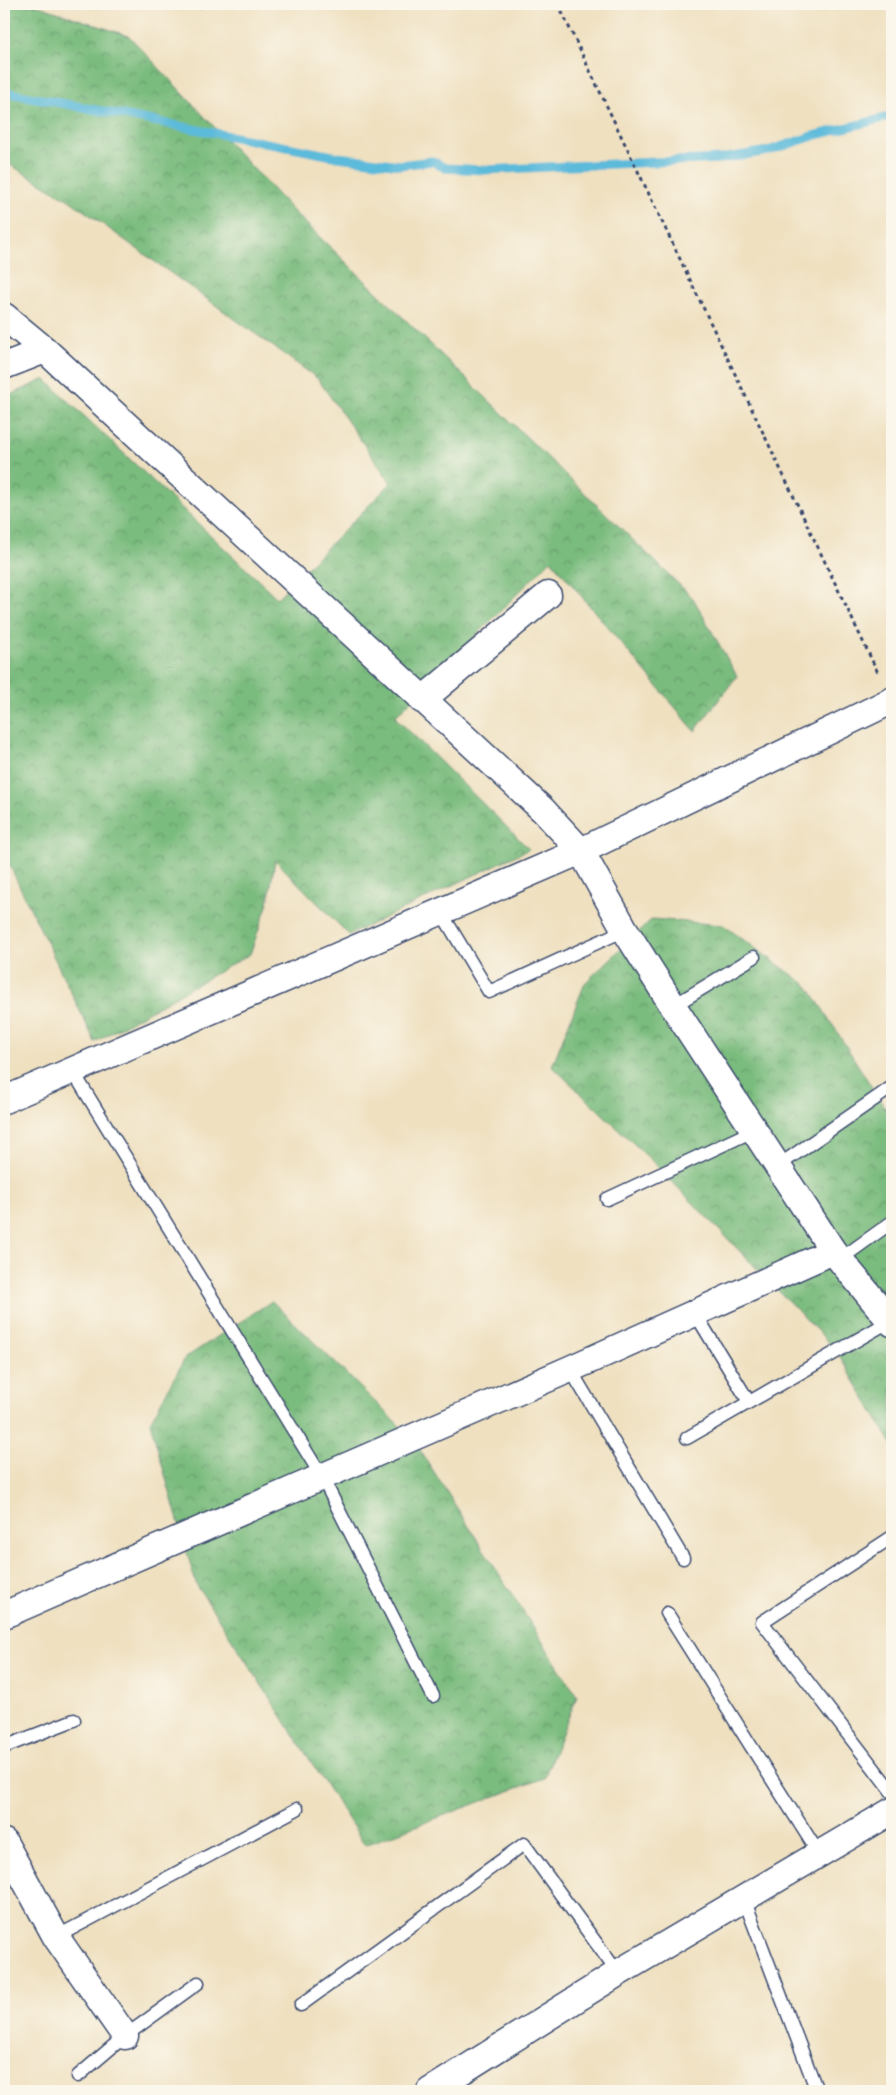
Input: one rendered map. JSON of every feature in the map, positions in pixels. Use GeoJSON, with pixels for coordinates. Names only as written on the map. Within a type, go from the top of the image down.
{"type":"FeatureCollection","features":[{"type":"Feature","properties":{"kind":"street"},"geometry":{"type":"LineString","coordinates":[[4,316],[45,350],[543,810],[582,851],[625,930],[836,1255],[891,1322]]}},
{"type":"Feature","properties":{"kind":"street"},"geometry":{"type":"LineString","coordinates":[[4,366],[45,350]]}},
{"type":"Feature","properties":{"kind":"street"},"geometry":{"type":"LineString","coordinates":[[422,700],[548,595]]}},
{"type":"Feature","properties":{"kind":"street"},"geometry":{"type":"LineString","coordinates":[[4,1100],[582,851],[891,701]]}},
{"type":"Feature","properties":{"kind":"street"},"geometry":{"type":"LineString","coordinates":[[4,1615],[695,1313],[836,1255]]}},
{"type":"Feature","properties":{"kind":"street"},"geometry":{"type":"LineString","coordinates":[[430,2091],[618,1974],[892,1810]]}},
{"type":"Feature","properties":{"kind":"street"},"geometry":{"type":"LineString","coordinates":[[8,1858],[56,1937],[125,2036]]}},
{"type":"Feature","properties":{"kind":"lane"},"geometry":{"type":"LineString","coordinates":[[441,912],[489,992],[625,930]]}},
{"type":"Feature","properties":{"kind":"lane"},"geometry":{"type":"LineString","coordinates":[[673,1006],[754,957]]}},
{"type":"Feature","properties":{"kind":"lane"},"geometry":{"type":"LineString","coordinates":[[72,1070],[322,1477],[433,1696]]}},
{"type":"Feature","properties":{"kind":"lane"},"geometry":{"type":"LineString","coordinates":[[778,1166],[892,1087]]}},
{"type":"Feature","properties":{"kind":"lane"},"geometry":{"type":"LineString","coordinates":[[607,1199],[755,1130]]}},
{"type":"Feature","properties":{"kind":"lane"},"geometry":{"type":"LineString","coordinates":[[836,1255],[892,1222]]}},
{"type":"Feature","properties":{"kind":"lane"},"geometry":{"type":"LineString","coordinates":[[695,1313],[749,1402]]}},
{"type":"Feature","properties":{"kind":"lane"},"geometry":{"type":"LineString","coordinates":[[687,1438],[891,1322]]}},
{"type":"Feature","properties":{"kind":"lane"},"geometry":{"type":"LineString","coordinates":[[570,1369],[683,1558]]}},
{"type":"Feature","properties":{"kind":"lane"},"geometry":{"type":"LineString","coordinates":[[892,1537],[762,1622],[892,1792]]}},
{"type":"Feature","properties":{"kind":"lane"},"geometry":{"type":"LineString","coordinates":[[667,1613],[819,1854]]}},
{"type":"Feature","properties":{"kind":"lane"},"geometry":{"type":"LineString","coordinates":[[4,1747],[74,1720]]}},
{"type":"Feature","properties":{"kind":"lane"},"geometry":{"type":"LineString","coordinates":[[56,1937],[297,1809]]}},
{"type":"Feature","properties":{"kind":"lane"},"geometry":{"type":"LineString","coordinates":[[301,2005],[524,1844],[618,1974]]}},
{"type":"Feature","properties":{"kind":"lane"},"geometry":{"type":"LineString","coordinates":[[744,1899],[817,2091]]}},
{"type":"Feature","properties":{"kind":"lane"},"geometry":{"type":"LineString","coordinates":[[78,2076],[125,2036],[198,1983]]}},
{"type":"Feature","properties":{"kind":"path"},"geometry":{"type":"LineString","coordinates":[[201,4],[200,7],[207,4]]}},
{"type":"Feature","properties":{"kind":"path"},"geometry":{"type":"LineString","coordinates":[[558,4],[891,701]]}},
{"type":"Feature","properties":{"kind":"green space"},"geometry":{"type":"Polygon","coordinates":[[[4,4],[33,4],[129,36],[293,211],[693,598],[737,676],[695,731],[551,560],[395,717],[529,849],[349,935],[275,860],[268,903],[250,954],[95,1042],[4,854],[4,398],[45,379],[277,598],[391,483],[317,378],[69,200],[4,161],[4,4]]]}},
{"type":"Feature","properties":{"kind":"green space"},"geometry":{"type":"Polygon","coordinates":[[[652,919],[723,925],[808,986],[892,1119],[892,1444],[836,1350],[652,1161],[552,1066],[585,983],[652,919]]]}},
{"type":"Feature","properties":{"kind":"green space"},"geometry":{"type":"Polygon","coordinates":[[[272,1301],[413,1439],[577,1696],[544,1778],[365,1845],[196,1584],[150,1422],[185,1358],[272,1301]]]}},
{"type":"Feature","properties":{"kind":"waterway"},"geometry":{"type":"LineString","coordinates":[[4,92],[338,157],[400,165],[432,161],[445,168],[484,170],[721,159],[768,151],[813,136],[892,116]]}}]}
